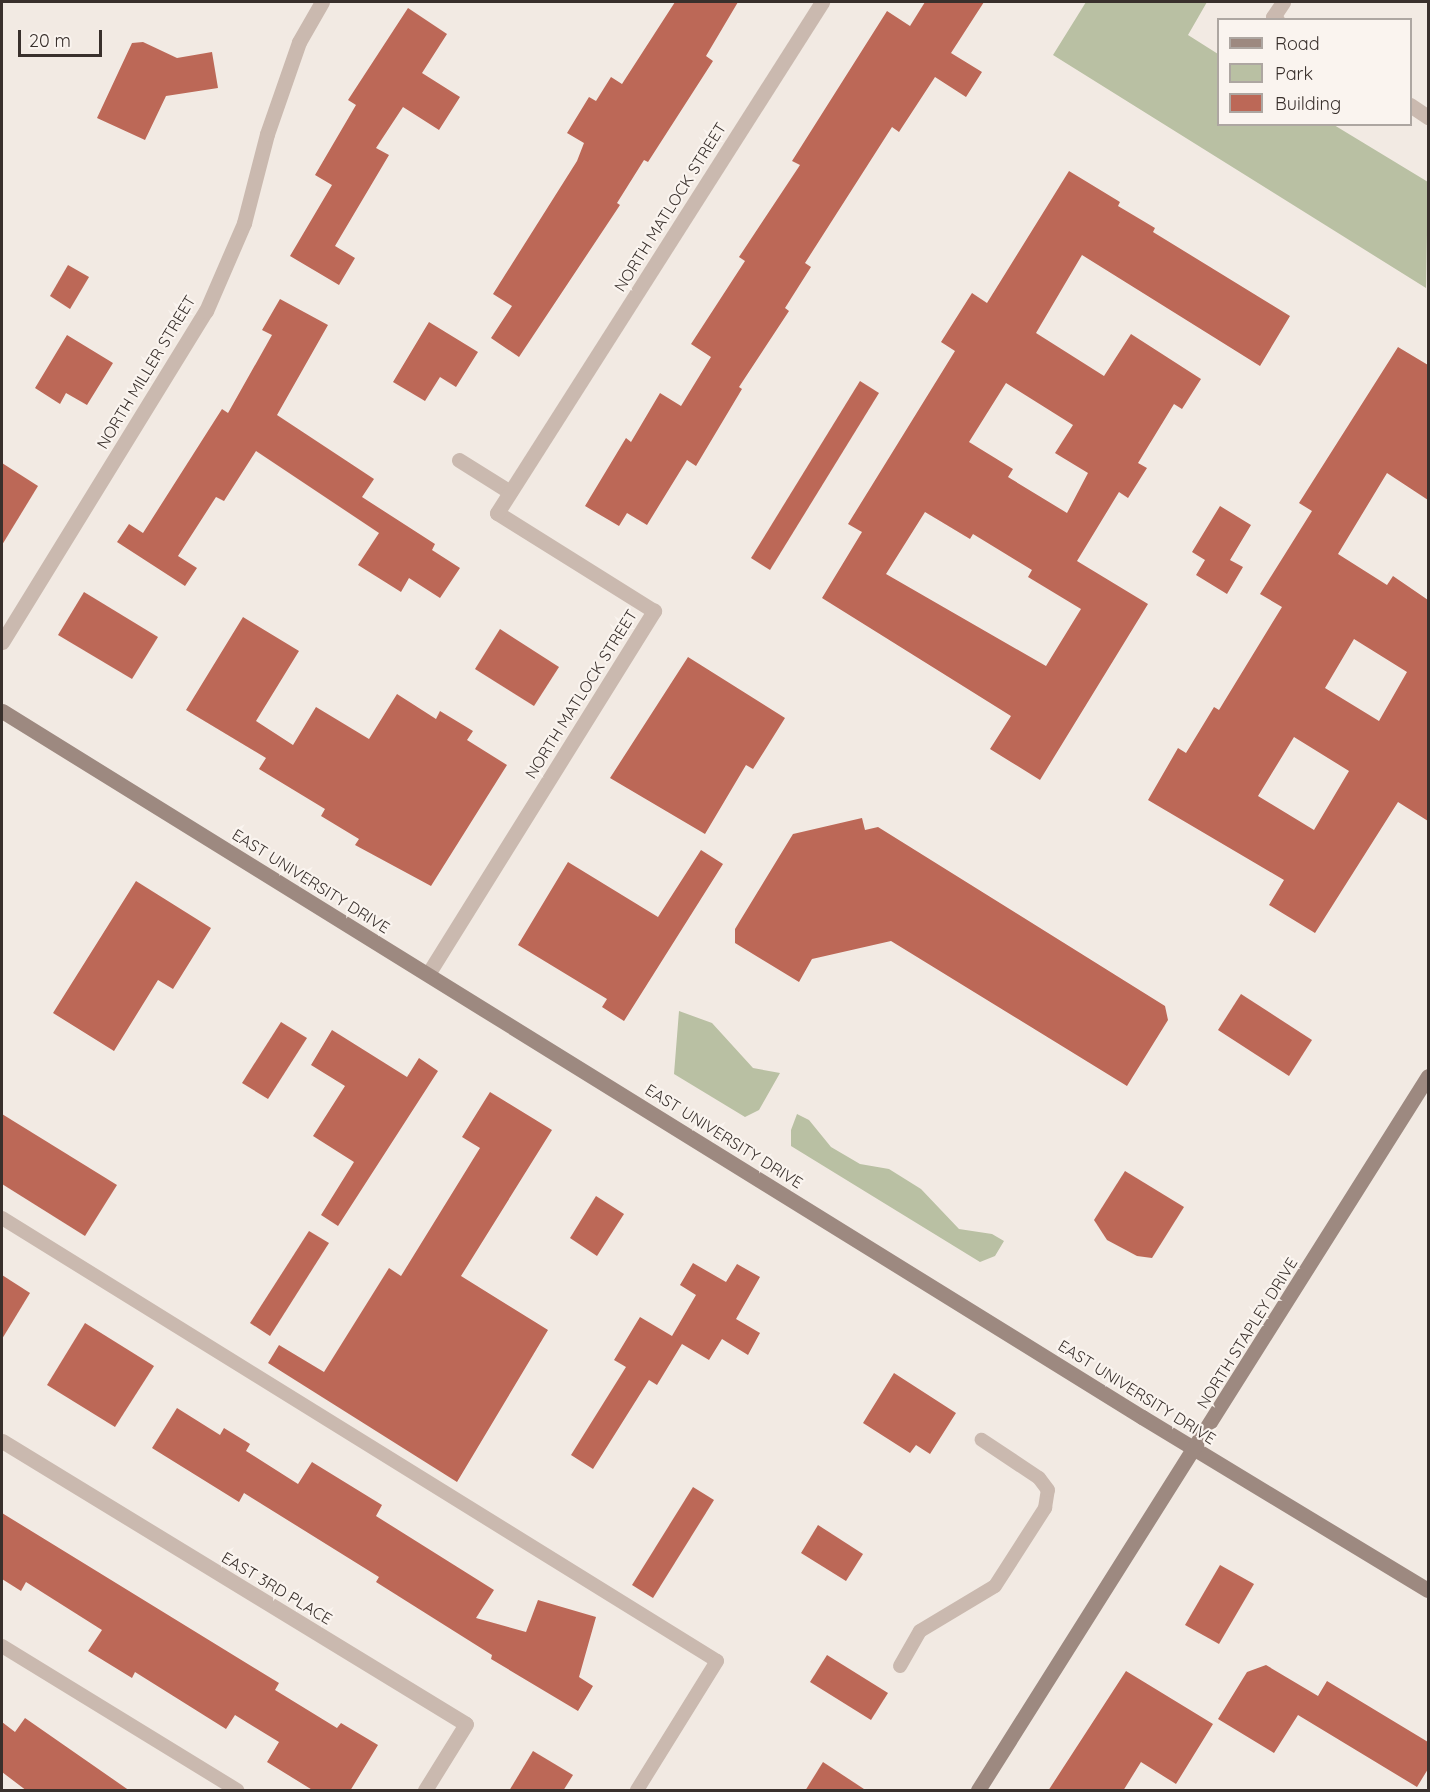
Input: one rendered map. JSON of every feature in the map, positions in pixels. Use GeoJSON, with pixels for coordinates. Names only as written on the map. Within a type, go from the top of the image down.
{"type":"FeatureCollection","features":[{"type":"Feature","properties":{"kind":"main road","name":"EAST UNIVERSITY DRIVE"},"geometry":{"type":"LineString","coordinates":[[2,711],[1195,1450],[1428,1590]]}},
{"type":"Feature","properties":{"kind":"main road","name":"NORTH STAPLEY DRIVE"},"geometry":{"type":"LineString","coordinates":[[978,1791],[1195,1450],[1428,1076]]}},
{"type":"Feature","properties":{"kind":"street","name":"NORTH MILLER STREET"},"geometry":{"type":"LineString","coordinates":[[2,642],[206,311],[244,223],[267,134],[299,42],[322,2]]}},
{"type":"Feature","properties":{"kind":"street","name":"NORTH MATLOCK STREET"},"geometry":{"type":"LineString","coordinates":[[428,974],[654,611],[497,513],[822,2]]}},
{"type":"Feature","properties":{"kind":"street"},"geometry":{"type":"LineString","coordinates":[[1275,18],[1283,2]]}},
{"type":"Feature","properties":{"kind":"street"},"geometry":{"type":"LineString","coordinates":[[1412,106],[1428,117]]}},
{"type":"Feature","properties":{"kind":"street"},"geometry":{"type":"LineString","coordinates":[[459,460],[510,492]]}},
{"type":"Feature","properties":{"kind":"street","name":"EAST 3RD PLACE"},"geometry":{"type":"LineString","coordinates":[[2,1441],[466,1724],[425,1791]]}},
{"type":"Feature","properties":{"kind":"lane"},"geometry":{"type":"LineString","coordinates":[[2,1218],[717,1661],[637,1791]]}},
{"type":"Feature","properties":{"kind":"lane"},"geometry":{"type":"LineString","coordinates":[[900,1666],[920,1631],[995,1586],[1045,1508],[1048,1490],[1039,1478],[982,1440]]}},
{"type":"Feature","properties":{"kind":"lane"},"geometry":{"type":"LineString","coordinates":[[2,1646],[237,1791]]}},
{"type":"Feature","properties":{"kind":"green space"},"geometry":{"type":"Polygon","coordinates":[[[1086,2],[1207,2],[1188,35],[1217,53],[1217,126],[1336,126],[1428,182],[1426,288],[1053,55],[1086,2]]]}},
{"type":"Feature","properties":{"kind":"green space"},"geometry":{"type":"Polygon","coordinates":[[[679,1011],[712,1023],[753,1068],[780,1073],[759,1110],[745,1117],[674,1074],[679,1011]]]}},
{"type":"Feature","properties":{"kind":"green space"},"geometry":{"type":"Polygon","coordinates":[[[797,1114],[809,1120],[831,1147],[860,1164],[889,1169],[921,1189],[959,1229],[992,1234],[1004,1241],[995,1256],[980,1262],[791,1146],[791,1130],[797,1114]]]}},
{"type":"Feature","properties":{"kind":"building"},"geometry":{"type":"Polygon","coordinates":[[[675,2],[738,2],[706,56],[713,61],[648,162],[644,160],[617,203],[620,205],[519,357],[491,338],[512,306],[493,294],[577,161],[584,143],[567,133],[589,97],[596,101],[611,77],[622,84],[675,2]]]}},
{"type":"Feature","properties":{"kind":"building"},"geometry":{"type":"Polygon","coordinates":[[[925,2],[984,2],[951,53],[982,72],[966,97],[935,77],[899,132],[892,127],[805,263],[811,267],[785,308],[789,311],[739,387],[742,389],[696,466],[687,460],[647,525],[627,513],[619,526],[585,506],[626,438],[631,442],[660,393],[681,406],[711,357],[691,344],[745,261],[739,257],[800,165],[792,161],[887,11],[910,26],[925,2]]]}},
{"type":"Feature","properties":{"kind":"building"},"geometry":{"type":"Polygon","coordinates":[[[408,8],[447,34],[422,73],[460,97],[439,130],[403,107],[376,148],[389,155],[335,246],[355,258],[339,285],[290,256],[332,185],[315,175],[356,105],[348,100],[408,8]]]}},
{"type":"Feature","properties":{"kind":"building"},"geometry":{"type":"Polygon","coordinates":[[[143,42],[177,58],[212,52],[218,88],[166,96],[145,140],[97,118],[132,43],[143,42]]]}},
{"type":"Feature","properties":{"kind":"building"},"geometry":{"type":"Polygon","coordinates":[[[1069,171],[1120,202],[1118,206],[1155,228],[1153,232],[1290,316],[1260,366],[1082,255],[1036,333],[1104,376],[1131,334],[1201,379],[1182,409],[1174,404],[1138,463],[1147,468],[1128,498],[1119,492],[1077,561],[1148,604],[1040,780],[990,749],[1011,716],[822,598],[862,532],[848,524],[955,351],[941,342],[972,293],[987,303],[1069,171]],[[1006,383],[969,442],[1013,469],[1008,477],[1067,513],[1088,473],[1055,453],[1073,425],[1006,383]],[[925,512],[886,574],[1046,666],[1081,609],[1028,577],[1032,570],[973,534],[970,539],[925,512]]]}},
{"type":"Feature","properties":{"kind":"building"},"geometry":{"type":"Polygon","coordinates":[[[68,265],[89,277],[70,309],[50,296],[68,265]]]}},
{"type":"Feature","properties":{"kind":"building"},"geometry":{"type":"Polygon","coordinates":[[[280,299],[328,325],[277,415],[374,479],[362,497],[435,544],[432,550],[460,568],[440,598],[409,578],[401,592],[358,565],[379,533],[256,451],[224,501],[216,497],[178,556],[197,568],[185,586],[117,542],[129,524],[143,533],[222,409],[228,413],[272,335],[262,330],[280,299]]]}},
{"type":"Feature","properties":{"kind":"building"},"geometry":{"type":"Polygon","coordinates":[[[429,322],[478,352],[456,387],[440,377],[425,401],[393,382],[429,322]]]}},
{"type":"Feature","properties":{"kind":"building"},"geometry":{"type":"Polygon","coordinates":[[[67,335],[113,363],[87,405],[66,393],[60,404],[35,388],[67,335]]]}},
{"type":"Feature","properties":{"kind":"building"},"geometry":{"type":"Polygon","coordinates":[[[1398,347],[1428,365],[1428,500],[1387,473],[1338,554],[1387,585],[1393,576],[1428,600],[1428,821],[1398,802],[1315,933],[1269,905],[1284,880],[1148,800],[1178,748],[1186,753],[1214,707],[1219,710],[1282,607],[1260,594],[1312,511],[1299,503],[1398,347]],[[1354,639],[1325,688],[1379,721],[1407,672],[1354,639]],[[1294,737],[1258,796],[1314,830],[1349,771],[1294,737]]]}},
{"type":"Feature","properties":{"kind":"building"},"geometry":{"type":"Polygon","coordinates":[[[860,381],[879,393],[770,570],[751,558],[860,381]]]}},
{"type":"Feature","properties":{"kind":"building"},"geometry":{"type":"Polygon","coordinates":[[[2,463],[38,486],[2,545],[2,463]]]}},
{"type":"Feature","properties":{"kind":"building"},"geometry":{"type":"Polygon","coordinates":[[[1220,506],[1251,525],[1230,560],[1243,567],[1227,594],[1196,575],[1205,560],[1192,552],[1220,506]]]}},
{"type":"Feature","properties":{"kind":"building"},"geometry":{"type":"Polygon","coordinates":[[[84,592],[158,637],[132,679],[58,635],[84,592]]]}},
{"type":"Feature","properties":{"kind":"building"},"geometry":{"type":"Polygon","coordinates":[[[243,617],[299,651],[256,721],[293,745],[316,707],[369,739],[397,694],[436,719],[440,711],[473,731],[467,740],[507,765],[431,886],[355,845],[359,839],[321,816],[325,809],[259,769],[266,758],[186,710],[243,617]]]}},
{"type":"Feature","properties":{"kind":"building"},"geometry":{"type":"Polygon","coordinates":[[[500,629],[559,667],[534,706],[475,669],[500,629]]]}},
{"type":"Feature","properties":{"kind":"building"},"geometry":{"type":"Polygon","coordinates":[[[688,657],[785,718],[753,769],[746,765],[705,834],[610,778],[688,657]]]}},
{"type":"Feature","properties":{"kind":"building"},"geometry":{"type":"Polygon","coordinates":[[[862,818],[865,830],[878,827],[1165,1006],[1168,1020],[1127,1086],[891,941],[812,959],[799,982],[735,943],[735,929],[793,834],[862,818]]]}},
{"type":"Feature","properties":{"kind":"building"},"geometry":{"type":"Polygon","coordinates":[[[701,850],[723,864],[624,1021],[602,1007],[607,999],[518,945],[568,862],[658,917],[701,850]]]}},
{"type":"Feature","properties":{"kind":"building"},"geometry":{"type":"Polygon","coordinates":[[[136,881],[211,928],[173,989],[158,980],[114,1051],[53,1013],[136,881]]]}},
{"type":"Feature","properties":{"kind":"building"},"geometry":{"type":"Polygon","coordinates":[[[1241,994],[1312,1040],[1289,1076],[1218,1030],[1241,994]]]}},
{"type":"Feature","properties":{"kind":"building"},"geometry":{"type":"Polygon","coordinates":[[[281,1022],[307,1038],[268,1099],[242,1083],[281,1022]]]}},
{"type":"Feature","properties":{"kind":"building"},"geometry":{"type":"Polygon","coordinates":[[[332,1030],[407,1077],[419,1058],[438,1071],[338,1226],[321,1215],[354,1162],[313,1136],[345,1086],[311,1065],[332,1030]]]}},
{"type":"Feature","properties":{"kind":"building"},"geometry":{"type":"Polygon","coordinates":[[[490,1092],[552,1130],[461,1276],[548,1330],[457,1482],[268,1363],[279,1345],[324,1372],[389,1268],[401,1276],[480,1148],[462,1137],[490,1092]]]}},
{"type":"Feature","properties":{"kind":"building"},"geometry":{"type":"Polygon","coordinates":[[[2,1114],[117,1185],[85,1236],[2,1184],[2,1114]]]}},
{"type":"Feature","properties":{"kind":"building"},"geometry":{"type":"Polygon","coordinates":[[[1125,1171],[1184,1207],[1152,1258],[1137,1256],[1107,1240],[1094,1220],[1125,1171]]]}},
{"type":"Feature","properties":{"kind":"building"},"geometry":{"type":"Polygon","coordinates":[[[596,1196],[624,1214],[597,1256],[570,1238],[596,1196]]]}},
{"type":"Feature","properties":{"kind":"building"},"geometry":{"type":"Polygon","coordinates":[[[309,1231],[329,1243],[270,1336],[250,1323],[309,1231]]]}},
{"type":"Feature","properties":{"kind":"building"},"geometry":{"type":"Polygon","coordinates":[[[693,1263],[726,1282],[737,1264],[760,1277],[736,1319],[760,1333],[748,1355],[722,1339],[709,1360],[682,1344],[657,1385],[649,1380],[593,1469],[571,1455],[626,1367],[614,1360],[640,1317],[672,1336],[696,1295],[680,1285],[693,1263]]]}},
{"type":"Feature","properties":{"kind":"building"},"geometry":{"type":"Polygon","coordinates":[[[2,1275],[30,1293],[2,1339],[2,1275]]]}},
{"type":"Feature","properties":{"kind":"building"},"geometry":{"type":"Polygon","coordinates":[[[85,1323],[154,1366],[115,1427],[47,1385],[85,1323]]]}},
{"type":"Feature","properties":{"kind":"building"},"geometry":{"type":"Polygon","coordinates":[[[894,1373],[956,1413],[930,1454],[916,1445],[910,1453],[863,1423],[894,1373]]]}},
{"type":"Feature","properties":{"kind":"building"},"geometry":{"type":"Polygon","coordinates":[[[177,1408],[220,1435],[224,1428],[250,1444],[246,1451],[298,1484],[312,1462],[382,1505],[376,1516],[494,1590],[476,1618],[526,1632],[538,1600],[596,1617],[579,1677],[593,1686],[578,1711],[491,1659],[492,1655],[376,1582],[379,1577],[244,1493],[239,1502],[152,1448],[177,1408]]]}},
{"type":"Feature","properties":{"kind":"building"},"geometry":{"type":"Polygon","coordinates":[[[693,1487],[714,1500],[653,1598],[632,1585],[693,1487]]]}},
{"type":"Feature","properties":{"kind":"building"},"geometry":{"type":"Polygon","coordinates":[[[2,1513],[279,1683],[275,1690],[337,1728],[341,1723],[378,1745],[350,1791],[314,1791],[267,1762],[279,1742],[235,1715],[226,1729],[135,1672],[132,1678],[88,1651],[102,1630],[26,1582],[21,1591],[2,1579],[2,1513]]]}},
{"type":"Feature","properties":{"kind":"building"},"geometry":{"type":"Polygon","coordinates":[[[818,1525],[863,1554],[846,1581],[801,1553],[818,1525]]]}},
{"type":"Feature","properties":{"kind":"building"},"geometry":{"type":"Polygon","coordinates":[[[1220,1565],[1254,1584],[1219,1644],[1185,1625],[1220,1565]]]}},
{"type":"Feature","properties":{"kind":"building"},"geometry":{"type":"Polygon","coordinates":[[[827,1655],[888,1693],[871,1720],[810,1682],[827,1655]]]}},
{"type":"Feature","properties":{"kind":"building"},"geometry":{"type":"Polygon","coordinates":[[[1266,1665],[1318,1696],[1327,1681],[1428,1742],[1428,1769],[1417,1787],[1298,1715],[1274,1753],[1218,1719],[1247,1672],[1266,1665]]]}},
{"type":"Feature","properties":{"kind":"building"},"geometry":{"type":"Polygon","coordinates":[[[1126,1671],[1213,1724],[1176,1784],[1141,1762],[1123,1791],[1048,1791],[1126,1671]]]}},
{"type":"Feature","properties":{"kind":"building"},"geometry":{"type":"Polygon","coordinates":[[[25,1718],[130,1791],[27,1791],[2,1772],[2,1722],[15,1732],[25,1718]]]}},
{"type":"Feature","properties":{"kind":"building"},"geometry":{"type":"Polygon","coordinates":[[[533,1751],[573,1775],[563,1791],[509,1791],[533,1751]]]}},
{"type":"Feature","properties":{"kind":"building"},"geometry":{"type":"Polygon","coordinates":[[[823,1762],[867,1791],[805,1791],[823,1762]]]}}]}
